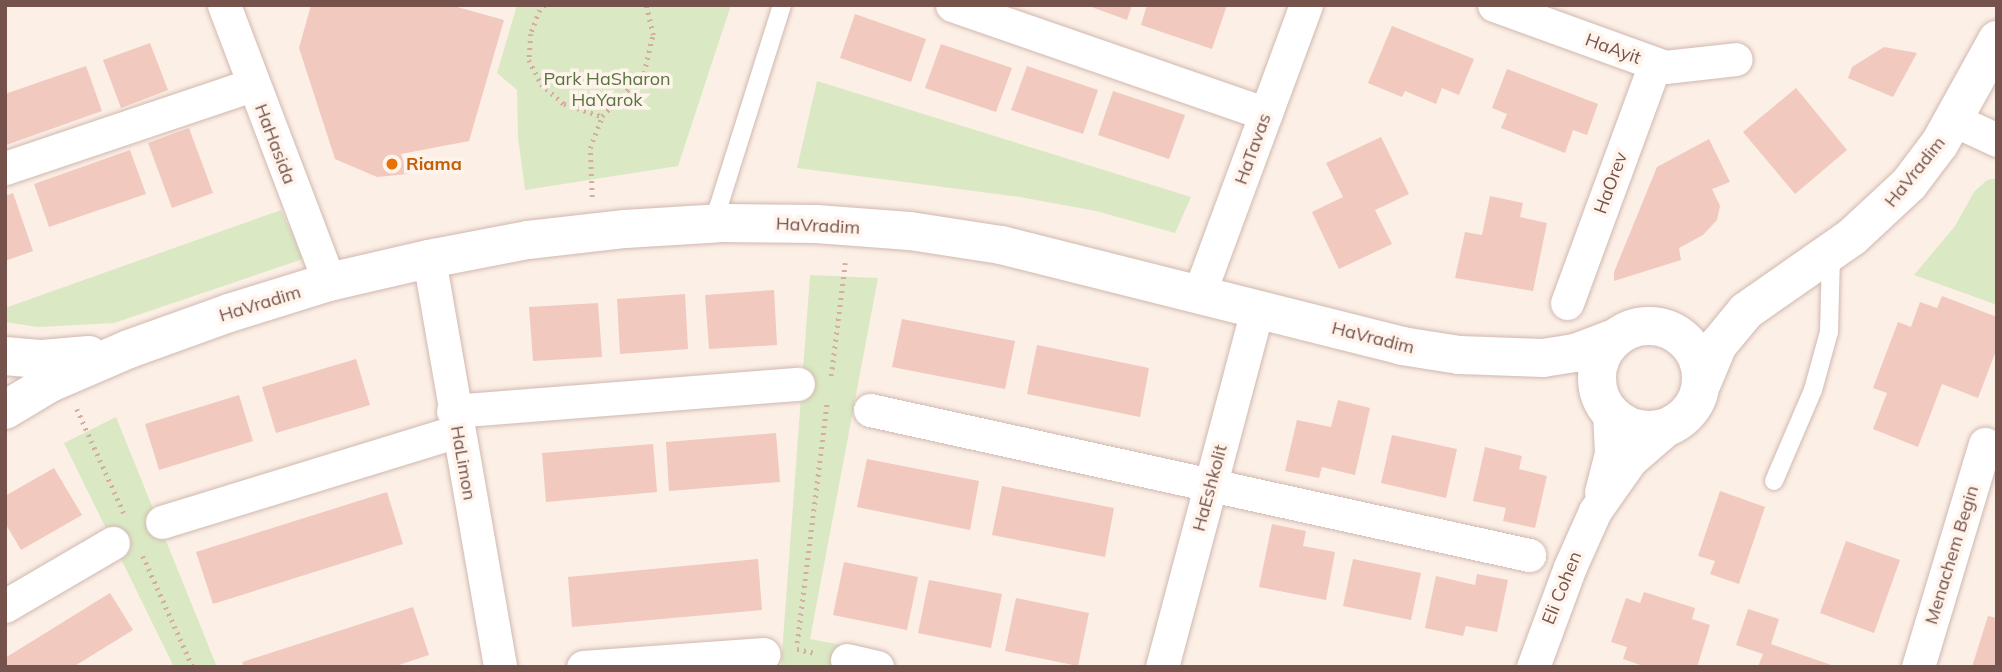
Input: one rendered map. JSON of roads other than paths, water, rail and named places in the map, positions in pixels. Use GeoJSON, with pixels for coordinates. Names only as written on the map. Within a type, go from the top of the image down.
{"type":"FeatureCollection","features":[{"type":"Feature","properties":{"kind":"street","name":"HaHasida"},"geometry":{"type":"LineString","coordinates":[[223,5],[329,282]]}},
{"type":"Feature","properties":{"kind":"street"},"geometry":{"type":"LineString","coordinates":[[952,5],[1266,114]]}},
{"type":"Feature","properties":{"kind":"street","name":"HaTavas"},"geometry":{"type":"LineString","coordinates":[[1199,293],[1306,5]]}},
{"type":"Feature","properties":{"kind":"street","name":"HaAyit"},"geometry":{"type":"LineString","coordinates":[[1494,5],[1665,67],[1737,60]]}},
{"type":"Feature","properties":{"kind":"street","name":"HaVradim"},"geometry":{"type":"LineString","coordinates":[[1702,383],[1724,335],[1746,311],[1831,253],[1872,220],[1909,184],[1954,121],[1997,40]]}},
{"type":"Feature","properties":{"kind":"street","name":"HaOrev"},"geometry":{"type":"LineString","coordinates":[[1567,303],[1655,64]]}},
{"type":"Feature","properties":{"kind":"street"},"geometry":{"type":"LineString","coordinates":[[5,168],[253,85]]}},
{"type":"Feature","properties":{"kind":"street"},"geometry":{"type":"LineString","coordinates":[[1954,121],[1997,139]]}},
{"type":"Feature","properties":{"kind":"street","name":"HaVradim"},"geometry":{"type":"LineString","coordinates":[[5,408],[50,383],[130,349],[229,313],[329,282],[528,240],[713,224],[910,231],[1001,245],[1402,346],[1508,359],[1575,353],[1615,338]]}},
{"type":"Feature","properties":{"kind":"street","name":"HaLimon"},"geometry":{"type":"LineString","coordinates":[[429,259],[455,421],[500,667]]}},
{"type":"Feature","properties":{"kind":"street","name":"HaVradim"},"geometry":{"type":"LineString","coordinates":[[1662,327],[1681,327],[1764,298]]}},
{"type":"Feature","properties":{"kind":"street","name":"HaEshkolit"},"geometry":{"type":"LineString","coordinates":[[1162,667],[1257,309]]}},
{"type":"Feature","properties":{"kind":"street"},"geometry":{"type":"LineString","coordinates":[[1636,327],[1662,327],[1689,345],[1700,366],[1702,383],[1697,399],[1688,413],[1669,427],[1653,431],[1636,429],[1620,423],[1606,409],[1598,391],[1596,374],[1604,350],[1615,338],[1636,327]]}},
{"type":"Feature","properties":{"kind":"street","name":"HaVradim"},"geometry":{"type":"LineString","coordinates":[[5,356],[56,358],[130,349]]}},
{"type":"Feature","properties":{"kind":"street","name":"HaVradim"},"geometry":{"type":"LineString","coordinates":[[1508,359],[1559,377],[1606,409]]}},
{"type":"Feature","properties":{"kind":"street"},"geometry":{"type":"LineString","coordinates":[[5,371],[9,392],[5,408]]}},
{"type":"Feature","properties":{"kind":"street"},"geometry":{"type":"LineString","coordinates":[[162,522],[455,421],[819,387]]}},
{"type":"Feature","properties":{"kind":"street","name":"Eli Cohen"},"geometry":{"type":"LineString","coordinates":[[1533,667],[1567,574],[1595,511],[1611,453],[1606,409]]}},
{"type":"Feature","properties":{"kind":"street"},"geometry":{"type":"LineString","coordinates":[[870,410],[1528,555]]}},
{"type":"Feature","properties":{"kind":"street","name":"Eli Cohen"},"geometry":{"type":"LineString","coordinates":[[1595,511],[1631,460],[1669,427]]}},
{"type":"Feature","properties":{"kind":"street","name":"Menachem Begin"},"geometry":{"type":"LineString","coordinates":[[1918,667],[1985,444]]}},
{"type":"Feature","properties":{"kind":"street"},"geometry":{"type":"LineString","coordinates":[[5,606],[113,543]]}},
{"type":"Feature","properties":{"kind":"street"},"geometry":{"type":"LineString","coordinates":[[583,667],[780,656]]}},
{"type":"Feature","properties":{"kind":"lane"},"geometry":{"type":"LineString","coordinates":[[713,224],[782,5]]}},
{"type":"Feature","properties":{"kind":"lane"},"geometry":{"type":"LineString","coordinates":[[1774,481],[1813,390],[1829,332],[1831,253]]}},
{"type":"Feature","properties":{"kind":"place","name":"Riama"},"geometry":{"type":"Point","coordinates":[392,164]}},
{"type":"Feature","properties":{"kind":"park label","name":"Park HaSharon HaYarok"},"geometry":{"type":"Point","coordinates":[607,90]}}]}
